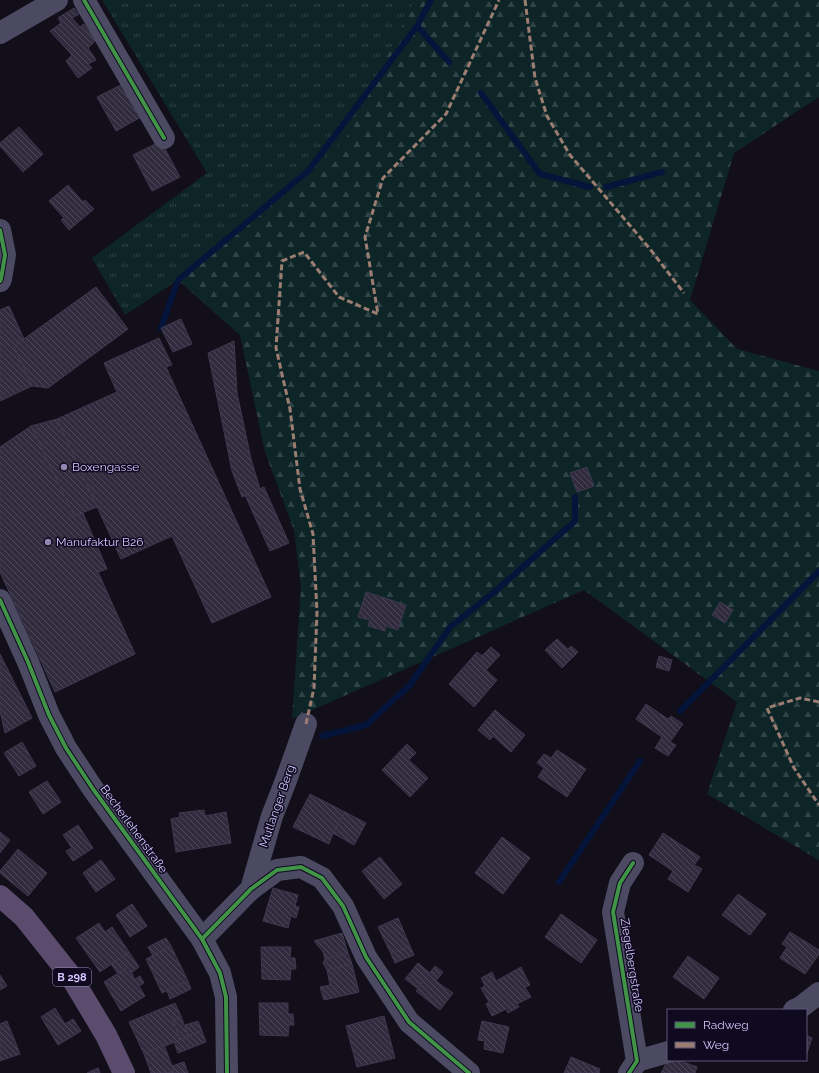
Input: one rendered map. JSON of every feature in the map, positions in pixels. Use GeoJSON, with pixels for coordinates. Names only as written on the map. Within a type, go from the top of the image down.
{"type":"FeatureCollection","features":[{"type":"Feature","properties":{"kind":"main road","name":"B 298"},"geometry":{"type":"LineString","coordinates":[[0,896],[24,917],[70,975],[106,1035],[124,1073]]}},
{"type":"Feature","properties":{"kind":"street"},"geometry":{"type":"LineString","coordinates":[[0,33],[57,0]]}},
{"type":"Feature","properties":{"kind":"street"},"geometry":{"type":"LineString","coordinates":[[84,0],[164,138]]}},
{"type":"Feature","properties":{"kind":"street"},"geometry":{"type":"LineString","coordinates":[[0,230],[4,255],[0,281]]}},
{"type":"Feature","properties":{"kind":"street","name":"Becherlehenstraße"},"geometry":{"type":"LineString","coordinates":[[0,600],[28,662],[49,715],[66,748],[93,790],[202,939],[220,973],[226,997],[227,1073]]}},
{"type":"Feature","properties":{"kind":"street","name":"Mutlanger Berg"},"geometry":{"type":"LineString","coordinates":[[251,889],[272,816],[306,724]]}},
{"type":"Feature","properties":{"kind":"street","name":"Ziegelbergstraße"},"geometry":{"type":"LineString","coordinates":[[633,863],[620,883],[613,912],[633,1067],[667,1052]]}},
{"type":"Feature","properties":{"kind":"street"},"geometry":{"type":"LineString","coordinates":[[202,939],[251,889],[277,870],[301,867],[322,878],[343,906],[366,957],[409,1022],[469,1073]]}},
{"type":"Feature","properties":{"kind":"street"},"geometry":{"type":"LineString","coordinates":[[796,1009],[819,993]]}},
{"type":"Feature","properties":{"kind":"green space"},"geometry":{"type":"Polygon","coordinates":[[[102,0],[415,0],[345,140],[178,280],[125,315],[92,258],[207,173],[102,0]]]}},
{"type":"Feature","properties":{"kind":"green space"},"geometry":{"type":"Polygon","coordinates":[[[415,0],[819,0],[819,97],[734,153],[690,300],[737,349],[819,371],[819,860],[707,794],[737,702],[584,590],[292,719],[301,587],[294,530],[265,452],[240,335],[178,280],[345,140],[415,0]]]}},
{"type":"Feature","properties":{"kind":"building"},"geometry":{"type":"Polygon","coordinates":[[[74,8],[79,14],[72,18],[80,27],[84,24],[95,41],[88,48],[96,60],[88,64],[92,68],[78,78],[66,61],[72,55],[50,31],[61,23],[58,18],[74,8]]]}},
{"type":"Feature","properties":{"kind":"building"},"geometry":{"type":"Polygon","coordinates":[[[125,83],[143,116],[116,131],[97,97],[125,83]]]}},
{"type":"Feature","properties":{"kind":"building"},"geometry":{"type":"Polygon","coordinates":[[[19,127],[43,154],[23,172],[0,146],[0,143],[19,127]]]}},
{"type":"Feature","properties":{"kind":"building"},"geometry":{"type":"Polygon","coordinates":[[[161,141],[180,177],[152,191],[133,155],[161,141]]]}},
{"type":"Feature","properties":{"kind":"building"},"geometry":{"type":"Polygon","coordinates":[[[68,185],[83,202],[85,200],[94,209],[69,230],[61,220],[64,218],[49,201],[68,185]]]}},
{"type":"Feature","properties":{"kind":"building"},"geometry":{"type":"Polygon","coordinates":[[[96,287],[128,329],[48,388],[32,386],[14,346],[96,287]]]}},
{"type":"Feature","properties":{"kind":"building"},"geometry":{"type":"Polygon","coordinates":[[[9,306],[24,339],[14,346],[32,386],[0,401],[0,310],[9,306]]]}},
{"type":"Feature","properties":{"kind":"building"},"geometry":{"type":"Polygon","coordinates":[[[181,319],[192,344],[173,352],[161,328],[181,319]]]}},
{"type":"Feature","properties":{"kind":"building"},"geometry":{"type":"Polygon","coordinates":[[[159,338],[172,365],[166,367],[271,597],[212,623],[172,536],[121,559],[57,419],[117,392],[104,363],[159,338]]]}},
{"type":"Feature","properties":{"kind":"building"},"geometry":{"type":"Polygon","coordinates":[[[234,341],[237,393],[251,459],[260,489],[242,497],[232,471],[208,353],[234,341]]]}},
{"type":"Feature","properties":{"kind":"building","name":"Boxengasse"},"geometry":{"type":"Polygon","coordinates":[[[57,419],[97,507],[74,516],[31,426],[57,419]]]}},
{"type":"Feature","properties":{"kind":"building","name":"Manufaktur B26"},"geometry":{"type":"Polygon","coordinates":[[[31,426],[74,516],[83,513],[107,569],[98,572],[135,654],[55,692],[0,572],[0,447],[31,426]]]}},
{"type":"Feature","properties":{"kind":"building"},"geometry":{"type":"Polygon","coordinates":[[[587,467],[594,486],[577,492],[570,473],[587,467]]]}},
{"type":"Feature","properties":{"kind":"building"},"geometry":{"type":"Polygon","coordinates":[[[264,487],[289,543],[270,551],[245,495],[264,487]]]}},
{"type":"Feature","properties":{"kind":"building"},"geometry":{"type":"Polygon","coordinates":[[[366,592],[406,605],[398,630],[386,626],[385,631],[368,626],[370,620],[358,617],[366,592]]]}},
{"type":"Feature","properties":{"kind":"building"},"geometry":{"type":"Polygon","coordinates":[[[720,602],[733,610],[725,623],[712,615],[720,602]]]}},
{"type":"Feature","properties":{"kind":"building"},"geometry":{"type":"Polygon","coordinates":[[[557,639],[568,649],[571,646],[578,652],[562,668],[545,650],[557,639]]]}},
{"type":"Feature","properties":{"kind":"building"},"geometry":{"type":"Polygon","coordinates":[[[491,647],[500,655],[486,670],[497,680],[474,707],[449,684],[477,652],[482,656],[491,647]]]}},
{"type":"Feature","properties":{"kind":"building"},"geometry":{"type":"Polygon","coordinates":[[[0,654],[32,718],[5,733],[0,711],[0,654]]]}},
{"type":"Feature","properties":{"kind":"building"},"geometry":{"type":"Polygon","coordinates":[[[659,656],[672,660],[669,671],[656,667],[659,656]]]}},
{"type":"Feature","properties":{"kind":"building"},"geometry":{"type":"Polygon","coordinates":[[[646,704],[668,719],[671,716],[683,724],[670,742],[676,745],[668,756],[655,748],[662,737],[636,719],[646,704]]]}},
{"type":"Feature","properties":{"kind":"building"},"geometry":{"type":"Polygon","coordinates":[[[495,710],[525,735],[511,752],[493,736],[490,740],[478,730],[495,710]]]}},
{"type":"Feature","properties":{"kind":"building"},"geometry":{"type":"Polygon","coordinates":[[[22,742],[36,766],[19,776],[4,753],[22,742]]]}},
{"type":"Feature","properties":{"kind":"building"},"geometry":{"type":"Polygon","coordinates":[[[407,744],[416,753],[409,760],[428,778],[410,797],[382,770],[407,744]]]}},
{"type":"Feature","properties":{"kind":"building"},"geometry":{"type":"Polygon","coordinates":[[[557,750],[586,769],[567,797],[538,777],[544,768],[537,763],[544,754],[551,758],[557,750]]]}},
{"type":"Feature","properties":{"kind":"building"},"geometry":{"type":"Polygon","coordinates":[[[47,781],[61,802],[43,814],[29,792],[47,781]]]}},
{"type":"Feature","properties":{"kind":"building"},"geometry":{"type":"Polygon","coordinates":[[[310,794],[345,812],[333,833],[329,844],[293,827],[310,794]]]}},
{"type":"Feature","properties":{"kind":"building"},"geometry":{"type":"Polygon","coordinates":[[[204,810],[205,816],[226,812],[231,843],[176,852],[171,819],[180,817],[179,813],[204,810]]]}},
{"type":"Feature","properties":{"kind":"building"},"geometry":{"type":"Polygon","coordinates":[[[345,812],[366,823],[354,845],[333,833],[345,812]]]}},
{"type":"Feature","properties":{"kind":"building"},"geometry":{"type":"Polygon","coordinates":[[[78,825],[93,848],[73,861],[66,851],[72,848],[63,835],[78,825]]]}},
{"type":"Feature","properties":{"kind":"building"},"geometry":{"type":"Polygon","coordinates":[[[0,832],[10,840],[0,853],[0,832]]]}},
{"type":"Feature","properties":{"kind":"building"},"geometry":{"type":"Polygon","coordinates":[[[663,833],[700,857],[694,865],[702,869],[688,892],[668,879],[673,871],[649,855],[663,833]]]}},
{"type":"Feature","properties":{"kind":"building"},"geometry":{"type":"Polygon","coordinates":[[[502,837],[530,858],[503,894],[475,873],[502,837]]]}},
{"type":"Feature","properties":{"kind":"building"},"geometry":{"type":"Polygon","coordinates":[[[18,849],[47,873],[28,896],[0,873],[18,849]]]}},
{"type":"Feature","properties":{"kind":"building"},"geometry":{"type":"Polygon","coordinates":[[[380,857],[402,884],[384,899],[362,871],[380,857]]]}},
{"type":"Feature","properties":{"kind":"building"},"geometry":{"type":"Polygon","coordinates":[[[101,860],[115,879],[96,892],[83,873],[101,860]]]}},
{"type":"Feature","properties":{"kind":"building"},"geometry":{"type":"Polygon","coordinates":[[[273,888],[298,895],[295,906],[299,907],[296,918],[291,916],[288,928],[263,921],[273,888]]]}},
{"type":"Feature","properties":{"kind":"building"},"geometry":{"type":"Polygon","coordinates":[[[738,894],[766,914],[750,935],[722,915],[738,894]]]}},
{"type":"Feature","properties":{"kind":"building"},"geometry":{"type":"Polygon","coordinates":[[[132,904],[147,926],[130,937],[116,915],[132,904]]]}},
{"type":"Feature","properties":{"kind":"building"},"geometry":{"type":"Polygon","coordinates":[[[561,914],[597,940],[581,963],[545,937],[561,914]]]}},
{"type":"Feature","properties":{"kind":"building"},"geometry":{"type":"Polygon","coordinates":[[[398,918],[410,946],[391,954],[378,927],[398,918]]]}},
{"type":"Feature","properties":{"kind":"building"},"geometry":{"type":"Polygon","coordinates":[[[99,923],[105,932],[112,927],[129,952],[100,972],[76,938],[99,923]]]}},
{"type":"Feature","properties":{"kind":"building"},"geometry":{"type":"Polygon","coordinates":[[[790,932],[819,950],[819,954],[805,974],[780,958],[787,947],[782,944],[790,932]]]}},
{"type":"Feature","properties":{"kind":"building"},"geometry":{"type":"Polygon","coordinates":[[[342,933],[348,953],[325,959],[323,952],[314,941],[342,933]]]}},
{"type":"Feature","properties":{"kind":"building"},"geometry":{"type":"Polygon","coordinates":[[[166,938],[171,946],[153,956],[148,947],[166,938]]]}},
{"type":"Feature","properties":{"kind":"building"},"geometry":{"type":"Polygon","coordinates":[[[171,946],[188,981],[162,993],[146,959],[171,946]]]}},
{"type":"Feature","properties":{"kind":"building"},"geometry":{"type":"Polygon","coordinates":[[[410,946],[414,955],[395,963],[391,954],[410,946]]]}},
{"type":"Feature","properties":{"kind":"building"},"geometry":{"type":"Polygon","coordinates":[[[261,947],[291,947],[290,958],[295,958],[296,969],[291,969],[290,980],[262,979],[261,947]]]}},
{"type":"Feature","properties":{"kind":"building"},"geometry":{"type":"Polygon","coordinates":[[[129,952],[139,967],[131,973],[128,967],[118,974],[111,964],[129,952]]]}},
{"type":"Feature","properties":{"kind":"building"},"geometry":{"type":"Polygon","coordinates":[[[348,953],[352,964],[327,970],[323,963],[325,959],[348,953]]]}},
{"type":"Feature","properties":{"kind":"building"},"geometry":{"type":"Polygon","coordinates":[[[688,956],[719,978],[704,999],[673,977],[688,956]]]}},
{"type":"Feature","properties":{"kind":"building"},"geometry":{"type":"Polygon","coordinates":[[[418,963],[430,973],[417,988],[405,979],[418,963]]]}},
{"type":"Feature","properties":{"kind":"building"},"geometry":{"type":"Polygon","coordinates":[[[352,964],[359,992],[324,1000],[320,987],[330,985],[327,970],[352,964]]]}},
{"type":"Feature","properties":{"kind":"building"},"geometry":{"type":"Polygon","coordinates":[[[435,966],[443,972],[436,981],[453,993],[440,1010],[416,991],[435,966]]]}},
{"type":"Feature","properties":{"kind":"building"},"geometry":{"type":"Polygon","coordinates":[[[128,967],[135,979],[140,976],[144,983],[139,986],[145,996],[121,1011],[104,982],[128,967]]]}},
{"type":"Feature","properties":{"kind":"building"},"geometry":{"type":"Polygon","coordinates":[[[521,967],[530,985],[525,987],[531,997],[517,1004],[519,1007],[508,1013],[506,1009],[492,1016],[486,1004],[489,1002],[481,988],[485,986],[481,978],[492,972],[496,981],[521,967]]]}},
{"type":"Feature","properties":{"kind":"building"},"geometry":{"type":"Polygon","coordinates":[[[0,975],[7,986],[0,990],[0,975]]]}},
{"type":"Feature","properties":{"kind":"building"},"geometry":{"type":"Polygon","coordinates":[[[188,981],[191,989],[170,999],[167,991],[188,981]]]}},
{"type":"Feature","properties":{"kind":"building"},"geometry":{"type":"Polygon","coordinates":[[[175,1003],[181,1016],[173,1020],[180,1040],[144,1054],[129,1022],[175,1003]]]}},
{"type":"Feature","properties":{"kind":"building"},"geometry":{"type":"Polygon","coordinates":[[[259,1003],[288,1003],[288,1014],[293,1014],[294,1025],[289,1025],[288,1036],[260,1035],[259,1003]]]}},
{"type":"Feature","properties":{"kind":"building"},"geometry":{"type":"Polygon","coordinates":[[[55,1008],[65,1024],[73,1019],[81,1031],[58,1045],[41,1017],[55,1008]]]}},
{"type":"Feature","properties":{"kind":"building"},"geometry":{"type":"Polygon","coordinates":[[[181,1016],[188,1036],[180,1040],[173,1020],[181,1016]]]}},
{"type":"Feature","properties":{"kind":"building"},"geometry":{"type":"Polygon","coordinates":[[[384,1016],[395,1058],[357,1067],[346,1026],[384,1016]]]}},
{"type":"Feature","properties":{"kind":"building"},"geometry":{"type":"Polygon","coordinates":[[[7,1021],[20,1054],[0,1061],[0,1024],[7,1021]]]}},
{"type":"Feature","properties":{"kind":"building"},"geometry":{"type":"Polygon","coordinates":[[[198,1021],[202,1031],[188,1036],[185,1025],[198,1021]]]}},
{"type":"Feature","properties":{"kind":"building"},"geometry":{"type":"Polygon","coordinates":[[[482,1021],[509,1027],[503,1053],[484,1049],[485,1041],[478,1040],[482,1021]]]}},
{"type":"Feature","properties":{"kind":"building"},"geometry":{"type":"Polygon","coordinates":[[[202,1031],[206,1042],[178,1053],[174,1042],[202,1031]]]}},
{"type":"Feature","properties":{"kind":"building"},"geometry":{"type":"Polygon","coordinates":[[[807,1036],[812,1038],[807,1053],[807,1036]]]}},
{"type":"Feature","properties":{"kind":"building"},"geometry":{"type":"Polygon","coordinates":[[[164,1045],[174,1071],[168,1073],[151,1073],[144,1054],[164,1045]]]}},
{"type":"Feature","properties":{"kind":"building"},"geometry":{"type":"Polygon","coordinates":[[[571,1057],[600,1069],[599,1073],[564,1073],[571,1057]]]}},
{"type":"Feature","properties":{"kind":"building"},"geometry":{"type":"Polygon","coordinates":[[[667,1061],[681,1061],[697,1067],[695,1073],[661,1073],[667,1061]]]}},
{"type":"Feature","properties":{"kind":"building"},"geometry":{"type":"Polygon","coordinates":[[[184,1062],[188,1073],[168,1073],[174,1071],[172,1066],[184,1062]]]}},
{"type":"Feature","properties":{"kind":"building"},"geometry":{"type":"Polygon","coordinates":[[[98,1068],[100,1073],[87,1073],[98,1068]]]}},
{"type":"Feature","properties":{"kind":"waterway"},"geometry":{"type":"LineString","coordinates":[[161,328],[178,280],[308,171],[417,26],[431,0]]}},
{"type":"Feature","properties":{"kind":"waterway"},"geometry":{"type":"LineString","coordinates":[[417,26],[449,62]]}},
{"type":"Feature","properties":{"kind":"waterway"},"geometry":{"type":"LineString","coordinates":[[481,93],[540,174],[590,187]]}},
{"type":"Feature","properties":{"kind":"waterway"},"geometry":{"type":"LineString","coordinates":[[606,187],[662,172]]}},
{"type":"Feature","properties":{"kind":"waterway"},"geometry":{"type":"LineString","coordinates":[[322,736],[366,725],[410,685],[450,627],[492,594],[575,521],[575,497]]}},
{"type":"Feature","properties":{"kind":"waterway"},"geometry":{"type":"LineString","coordinates":[[680,711],[819,571]]}},
{"type":"Feature","properties":{"kind":"waterway"},"geometry":{"type":"LineString","coordinates":[[559,882],[640,761]]}},
{"type":"Feature","properties":{"kind":"marked path"},"geometry":{"type":"LineString","coordinates":[[306,724],[314,688],[317,612],[313,534],[300,489],[290,409],[276,348],[282,261],[304,252],[339,297],[378,314],[365,237],[383,178],[446,114],[499,0]]}},
{"type":"Feature","properties":{"kind":"marked path"},"geometry":{"type":"LineString","coordinates":[[525,0],[535,78],[547,116],[570,155],[650,249],[684,293]]}},
{"type":"Feature","properties":{"kind":"marked path"},"geometry":{"type":"LineString","coordinates":[[819,702],[800,698],[767,708],[794,768],[819,805]]}},
{"type":"Feature","properties":{"kind":"cycle path"},"geometry":{"type":"LineString","coordinates":[[84,0],[164,138]]}},
{"type":"Feature","properties":{"kind":"cycle path"},"geometry":{"type":"LineString","coordinates":[[0,230],[5,255],[0,281]]}},
{"type":"Feature","properties":{"kind":"cycle path"},"geometry":{"type":"LineString","coordinates":[[0,600],[28,662],[49,715],[66,748],[93,789],[202,939],[220,973],[226,997],[227,1073]]}},
{"type":"Feature","properties":{"kind":"cycle path"},"geometry":{"type":"LineString","coordinates":[[629,1073],[637,1061],[613,912],[620,883],[633,863]]}},
{"type":"Feature","properties":{"kind":"cycle path"},"geometry":{"type":"LineString","coordinates":[[202,939],[251,889],[277,870],[301,867],[322,878],[343,906],[366,957],[409,1022],[469,1073]]}},
{"type":"Feature","properties":{"kind":"place","name":"Boxengasse"},"geometry":{"type":"Point","coordinates":[64,467]}},
{"type":"Feature","properties":{"kind":"place","name":"Manufaktur B26"},"geometry":{"type":"Point","coordinates":[48,542]}}]}
